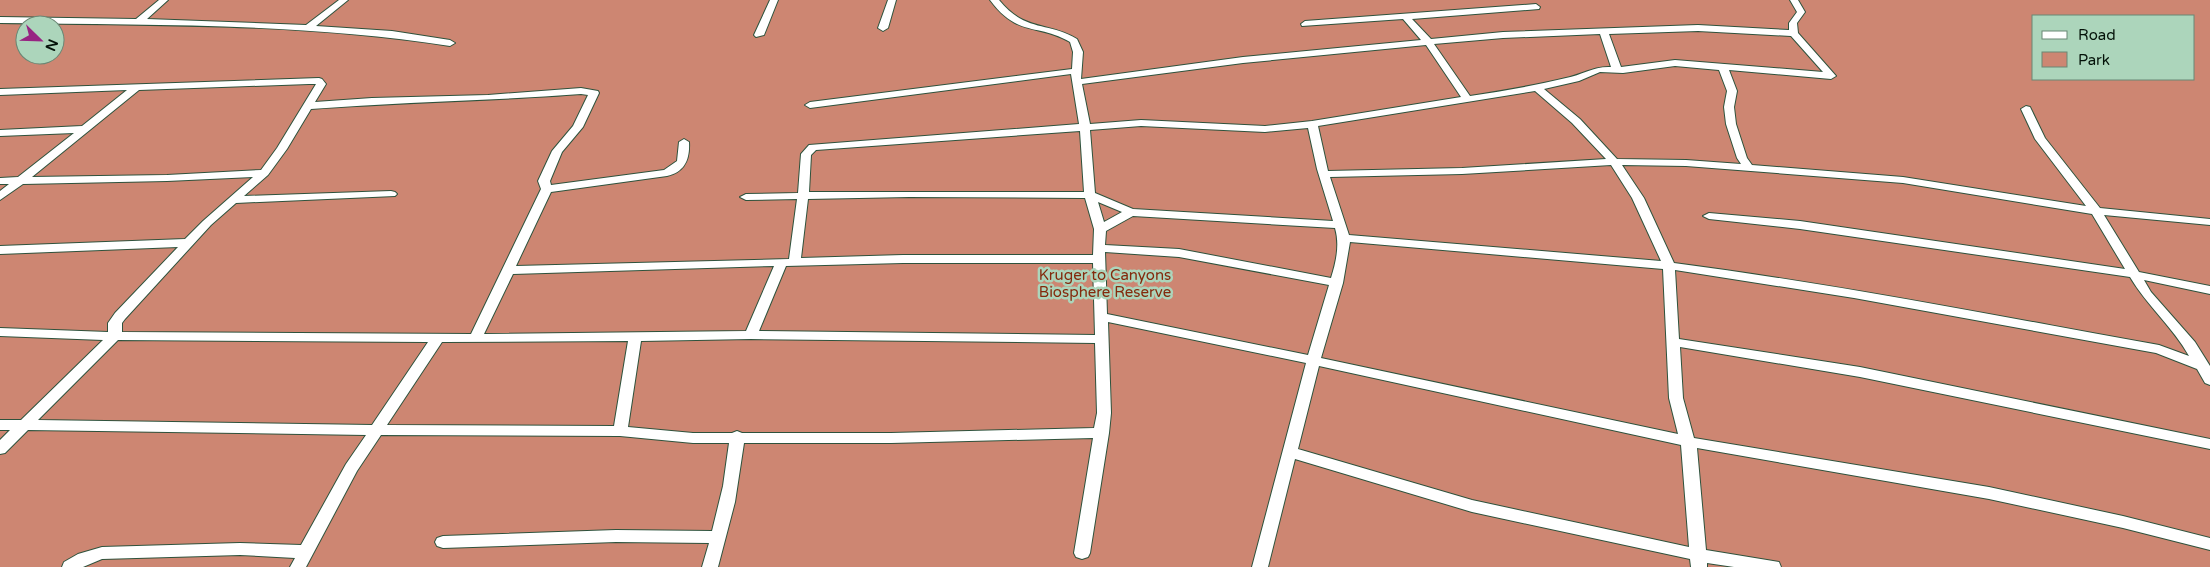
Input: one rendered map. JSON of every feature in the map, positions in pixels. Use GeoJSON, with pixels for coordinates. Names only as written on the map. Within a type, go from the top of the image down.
{"type":"FeatureCollection","features":[{"type":"Feature","properties":{"kind":"street"},"geometry":{"type":"LineString","coordinates":[[138,22],[164,0]]}},
{"type":"Feature","properties":{"kind":"street"},"geometry":{"type":"LineString","coordinates":[[308,28],[344,0]]}},
{"type":"Feature","properties":{"kind":"street"},"geometry":{"type":"LineString","coordinates":[[759,36],[774,0]]}},
{"type":"Feature","properties":{"kind":"street"},"geometry":{"type":"LineString","coordinates":[[883,28],[892,0]]}},
{"type":"Feature","properties":{"kind":"street"},"geometry":{"type":"LineString","coordinates":[[994,0],[1000,8],[1023,26],[1063,35],[1074,41],[1078,52],[1076,76],[1085,127],[1090,195],[1100,229],[1099,254],[1104,413],[1082,553]]}},
{"type":"Feature","properties":{"kind":"street"},"geometry":{"type":"LineString","coordinates":[[751,335],[788,263],[806,172],[806,154],[813,147],[1141,123],[1250,129],[1312,124],[1537,88],[1576,79],[1592,71],[1675,63],[1831,76],[1794,34],[1793,23],[1801,12],[1794,0]]}},
{"type":"Feature","properties":{"kind":"street"},"geometry":{"type":"LineString","coordinates":[[1305,24],[1536,7]]}},
{"type":"Feature","properties":{"kind":"street"},"geometry":{"type":"LineString","coordinates":[[1405,16],[1428,42],[1467,99]]}},
{"type":"Feature","properties":{"kind":"street"},"geometry":{"type":"LineString","coordinates":[[0,20],[138,22],[308,28],[392,34],[450,43]]}},
{"type":"Feature","properties":{"kind":"street"},"geometry":{"type":"LineString","coordinates":[[810,105],[1076,76],[1503,35],[1698,28],[1794,34]]}},
{"type":"Feature","properties":{"kind":"street"},"geometry":{"type":"LineString","coordinates":[[1603,32],[1617,70]]}},
{"type":"Feature","properties":{"kind":"street"},"geometry":{"type":"LineString","coordinates":[[1724,68],[1732,92],[1729,107],[1731,124],[1742,158],[1748,167]]}},
{"type":"Feature","properties":{"kind":"street"},"geometry":{"type":"LineString","coordinates":[[0,92],[321,82],[282,149],[264,173],[207,223],[120,316],[115,323],[115,336],[0,449]]}},
{"type":"Feature","properties":{"kind":"street"},"geometry":{"type":"LineString","coordinates":[[0,197],[137,87]]}},
{"type":"Feature","properties":{"kind":"street"},"geometry":{"type":"LineString","coordinates":[[1537,88],[1576,121],[1614,162],[1638,198],[1669,266],[1678,408],[1689,442],[1699,561]]}},
{"type":"Feature","properties":{"kind":"street"},"geometry":{"type":"LineString","coordinates":[[306,106],[372,101],[449,100],[593,92],[594,95],[578,127],[557,151],[544,182],[547,189],[476,337]]}},
{"type":"Feature","properties":{"kind":"street"},"geometry":{"type":"LineString","coordinates":[[2026,109],[2040,140],[2096,211],[2132,274],[2146,294],[2178,330],[2196,354],[2210,380]]}},
{"type":"Feature","properties":{"kind":"street"},"geometry":{"type":"LineString","coordinates":[[1260,567],[1314,359],[1342,262],[1342,232],[1324,174],[1312,124]]}},
{"type":"Feature","properties":{"kind":"street"},"geometry":{"type":"LineString","coordinates":[[0,132],[84,129]]}},
{"type":"Feature","properties":{"kind":"street"},"geometry":{"type":"LineString","coordinates":[[0,143],[17,132]]}},
{"type":"Feature","properties":{"kind":"street"},"geometry":{"type":"LineString","coordinates":[[547,189],[667,173],[679,167],[683,162],[684,142]]}},
{"type":"Feature","properties":{"kind":"street"},"geometry":{"type":"LineString","coordinates":[[1324,174],[1462,171],[1614,162],[1686,163],[1903,180],[2096,211],[2210,222]]}},
{"type":"Feature","properties":{"kind":"street"},"geometry":{"type":"LineString","coordinates":[[0,181],[211,177],[264,173]]}},
{"type":"Feature","properties":{"kind":"street"},"geometry":{"type":"LineString","coordinates":[[233,200],[391,194]]}},
{"type":"Feature","properties":{"kind":"street"},"geometry":{"type":"LineString","coordinates":[[746,196],[1090,195],[1131,212],[1342,232],[1396,244],[1554,255],[1669,266],[1808,286],[2159,349],[2203,366]]}},
{"type":"Feature","properties":{"kind":"street"},"geometry":{"type":"LineString","coordinates":[[1100,229],[1131,212]]}},
{"type":"Feature","properties":{"kind":"street"},"geometry":{"type":"LineString","coordinates":[[1709,216],[1800,225],[2132,274],[2210,290]]}},
{"type":"Feature","properties":{"kind":"street"},"geometry":{"type":"LineString","coordinates":[[0,250],[147,242],[189,243]]}},
{"type":"Feature","properties":{"kind":"street"},"geometry":{"type":"LineString","coordinates":[[509,270],[1099,254],[1189,254],[1337,283]]}},
{"type":"Feature","properties":{"kind":"street"},"geometry":{"type":"LineString","coordinates":[[1101,316],[1314,359],[1689,442],[1989,493],[2124,522],[2210,544]]}},
{"type":"Feature","properties":{"kind":"street"},"geometry":{"type":"LineString","coordinates":[[2159,349],[2173,344],[2178,330]]}},
{"type":"Feature","properties":{"kind":"street"},"geometry":{"type":"LineString","coordinates":[[0,332],[115,336],[635,338],[751,335],[1101,339]]}},
{"type":"Feature","properties":{"kind":"street"},"geometry":{"type":"LineString","coordinates":[[298,567],[332,501],[376,430],[438,338]]}},
{"type":"Feature","properties":{"kind":"street"},"geometry":{"type":"LineString","coordinates":[[620,431],[635,338]]}},
{"type":"Feature","properties":{"kind":"street"},"geometry":{"type":"LineString","coordinates":[[1674,342],[1860,372],[2210,444]]}},
{"type":"Feature","properties":{"kind":"street"},"geometry":{"type":"LineString","coordinates":[[0,424],[376,430],[620,431],[693,438],[736,436],[891,438],[1102,433]]}},
{"type":"Feature","properties":{"kind":"street"},"geometry":{"type":"LineString","coordinates":[[710,567],[735,465],[736,436]]}},
{"type":"Feature","properties":{"kind":"street"},"geometry":{"type":"LineString","coordinates":[[1290,452],[1472,506],[1699,561],[1773,567]]}},
{"type":"Feature","properties":{"kind":"street"},"geometry":{"type":"LineString","coordinates":[[442,542],[616,536],[717,537]]}},
{"type":"Feature","properties":{"kind":"street"},"geometry":{"type":"LineString","coordinates":[[70,567],[84,558],[102,553],[240,549],[307,552]]}},
{"type":"Feature","properties":{"kind":"green space","name":"Kruger to Canyons Biosphere Reserve"},"geometry":{"type":"Polygon","coordinates":[[[0,0],[2210,0],[2210,567],[0,567],[0,0]]]}}]}
